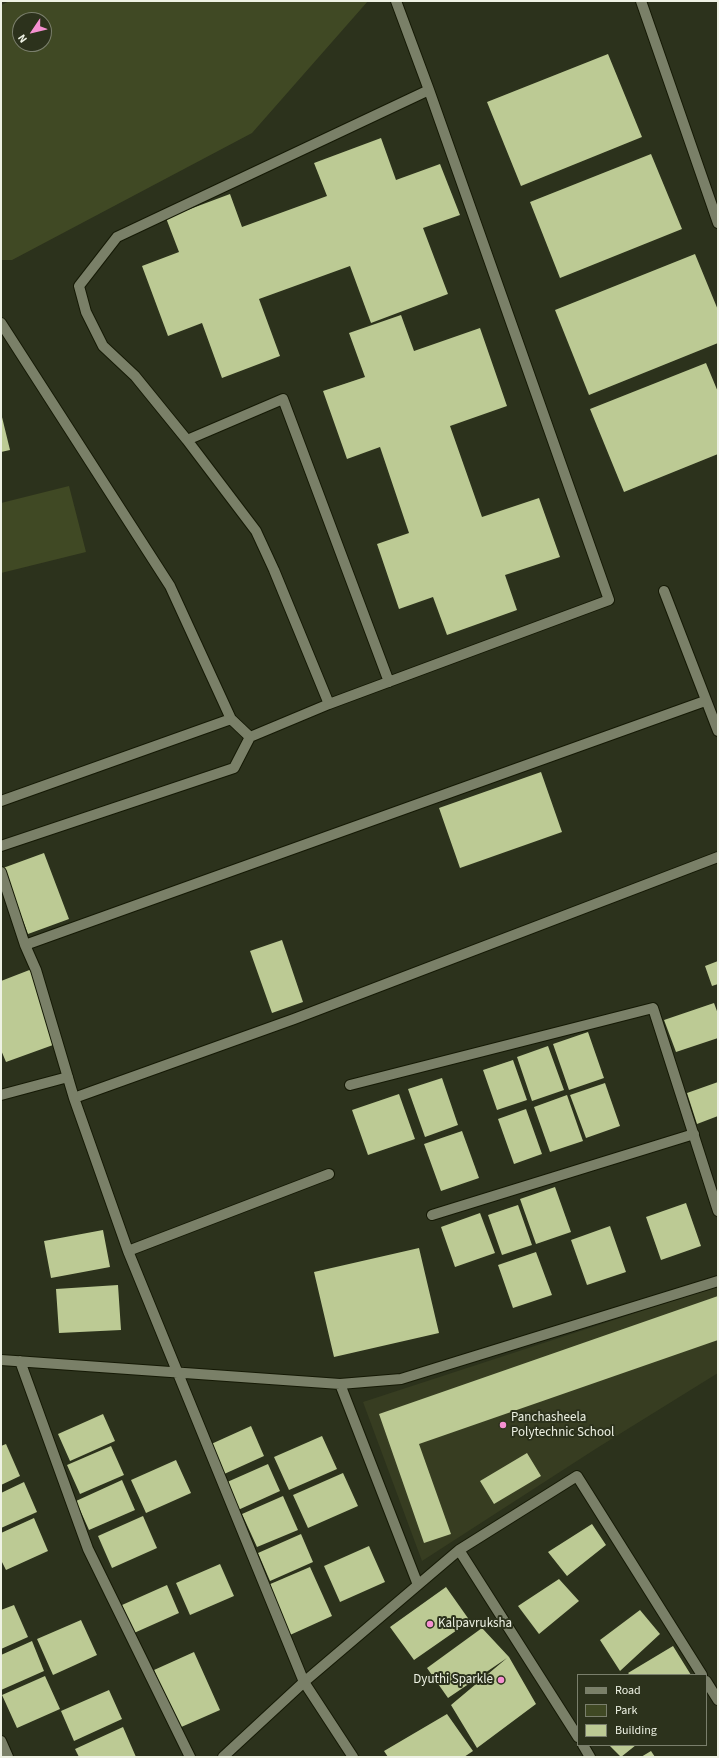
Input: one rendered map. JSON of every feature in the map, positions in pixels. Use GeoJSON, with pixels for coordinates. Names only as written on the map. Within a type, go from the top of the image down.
{"type":"FeatureCollection","features":[{"type":"Feature","properties":{"kind":"street"},"geometry":{"type":"LineString","coordinates":[[1,846],[234,768],[250,737],[329,704],[609,600],[429,90],[396,1]]}},
{"type":"Feature","properties":{"kind":"street"},"geometry":{"type":"LineString","coordinates":[[641,1],[718,223]]}},
{"type":"Feature","properties":{"kind":"street"},"geometry":{"type":"LineString","coordinates":[[329,704],[274,570],[256,531],[135,376],[103,346],[86,312],[79,286],[117,237],[429,90]]}},
{"type":"Feature","properties":{"kind":"street"},"geometry":{"type":"LineString","coordinates":[[1,323],[170,586],[230,719],[250,737]]}},
{"type":"Feature","properties":{"kind":"street"},"geometry":{"type":"LineString","coordinates":[[186,440],[283,399],[389,682]]}},
{"type":"Feature","properties":{"kind":"street"},"geometry":{"type":"LineString","coordinates":[[664,591],[705,701],[718,731]]}},
{"type":"Feature","properties":{"kind":"street"},"geometry":{"type":"LineString","coordinates":[[26,945],[705,701]]}},
{"type":"Feature","properties":{"kind":"street"},"geometry":{"type":"LineString","coordinates":[[1,801],[230,719]]}},
{"type":"Feature","properties":{"kind":"street"},"geometry":{"type":"LineString","coordinates":[[74,1098],[294,1019],[718,857]]}},
{"type":"Feature","properties":{"kind":"street"},"geometry":{"type":"LineString","coordinates":[[1,872],[4,891],[36,970],[74,1098],[128,1251],[304,1682],[353,1757]]}},
{"type":"Feature","properties":{"kind":"street"},"geometry":{"type":"LineString","coordinates":[[350,1085],[653,1008],[718,1211]]}},
{"type":"Feature","properties":{"kind":"street"},"geometry":{"type":"LineString","coordinates":[[1,1095],[68,1077]]}},
{"type":"Feature","properties":{"kind":"street"},"geometry":{"type":"LineString","coordinates":[[432,1215],[694,1134]]}},
{"type":"Feature","properties":{"kind":"street"},"geometry":{"type":"LineString","coordinates":[[128,1251],[329,1174]]}},
{"type":"Feature","properties":{"kind":"street"},"geometry":{"type":"LineString","coordinates":[[1,1360],[340,1384],[401,1379],[718,1281]]}},
{"type":"Feature","properties":{"kind":"street"},"geometry":{"type":"LineString","coordinates":[[20,1361],[88,1548],[190,1757]]}},
{"type":"Feature","properties":{"kind":"street"},"geometry":{"type":"LineString","coordinates":[[340,1384],[418,1585]]}},
{"type":"Feature","properties":{"kind":"street"},"geometry":{"type":"LineString","coordinates":[[223,1757],[304,1682],[459,1550],[577,1476],[701,1674]]}},
{"type":"Feature","properties":{"kind":"street"},"geometry":{"type":"LineString","coordinates":[[459,1550],[577,1736]]}},
{"type":"Feature","properties":{"kind":"street"},"geometry":{"type":"LineString","coordinates":[[707,1683],[718,1700]]}},
{"type":"Feature","properties":{"kind":"street"},"geometry":{"type":"LineString","coordinates":[[1,1741],[8,1757]]}},
{"type":"Feature","properties":{"kind":"street"},"geometry":{"type":"LineString","coordinates":[[584,1746],[590,1757]]}},
{"type":"Feature","properties":{"kind":"shaded area","name":"Panchasheela Polytechnic School"},"geometry":{"type":"Polygon","coordinates":[[[718,1286],[718,1373],[597,1448],[422,1561],[363,1402],[718,1286]]]}},
{"type":"Feature","properties":{"kind":"green space"},"geometry":{"type":"Polygon","coordinates":[[[10,1],[368,1],[252,133],[12,260],[1,260],[1,5],[10,1]]]}},
{"type":"Feature","properties":{"kind":"green space"},"geometry":{"type":"Polygon","coordinates":[[[69,486],[86,552],[1,573],[1,503],[69,486]]]}},
{"type":"Feature","properties":{"kind":"building"},"geometry":{"type":"Polygon","coordinates":[[[608,54],[642,137],[521,186],[487,102],[608,54]]]}},
{"type":"Feature","properties":{"kind":"building"},"geometry":{"type":"Polygon","coordinates":[[[381,138],[396,180],[440,164],[460,215],[423,228],[448,294],[371,323],[350,266],[259,299],[280,356],[222,378],[202,323],[168,336],[142,266],[179,252],[166,218],[230,194],[242,227],[327,196],[314,163],[381,138]]]}},
{"type":"Feature","properties":{"kind":"building"},"geometry":{"type":"Polygon","coordinates":[[[651,154],[682,229],[560,278],[530,202],[651,154]]]}},
{"type":"Feature","properties":{"kind":"building"},"geometry":{"type":"Polygon","coordinates":[[[695,254],[718,310],[718,343],[589,395],[555,310],[695,254]]]}},
{"type":"Feature","properties":{"kind":"building"},"geometry":{"type":"Polygon","coordinates":[[[401,315],[414,351],[480,328],[507,406],[450,426],[482,517],[539,498],[560,557],[505,575],[517,610],[447,635],[433,597],[399,609],[377,544],[409,533],[380,447],[347,459],[323,391],[365,377],[349,333],[401,315]]]}},
{"type":"Feature","properties":{"kind":"building"},"geometry":{"type":"Polygon","coordinates":[[[706,363],[718,392],[718,454],[624,492],[590,409],[706,363]]]}},
{"type":"Feature","properties":{"kind":"building"},"geometry":{"type":"Polygon","coordinates":[[[1,413],[10,450],[1,452],[1,413]]]}},
{"type":"Feature","properties":{"kind":"building"},"geometry":{"type":"Polygon","coordinates":[[[541,772],[562,832],[460,868],[439,808],[541,772]]]}},
{"type":"Feature","properties":{"kind":"building"},"geometry":{"type":"Polygon","coordinates":[[[44,853],[69,919],[28,934],[3,868],[44,853]]]}},
{"type":"Feature","properties":{"kind":"building"},"geometry":{"type":"Polygon","coordinates":[[[282,940],[303,1002],[272,1013],[250,951],[282,940]]]}},
{"type":"Feature","properties":{"kind":"building"},"geometry":{"type":"Polygon","coordinates":[[[718,961],[718,984],[712,986],[705,966],[718,961]]]}},
{"type":"Feature","properties":{"kind":"building"},"geometry":{"type":"Polygon","coordinates":[[[32,969],[53,1045],[6,1062],[1,1050],[1,981],[32,969]]]}},
{"type":"Feature","properties":{"kind":"building"},"geometry":{"type":"Polygon","coordinates":[[[714,1003],[718,1014],[718,1038],[676,1052],[664,1020],[714,1003]]]}},
{"type":"Feature","properties":{"kind":"building"},"geometry":{"type":"Polygon","coordinates":[[[588,1032],[604,1078],[569,1090],[553,1044],[588,1032]]]}},
{"type":"Feature","properties":{"kind":"building"},"geometry":{"type":"Polygon","coordinates":[[[548,1046],[564,1090],[532,1101],[517,1057],[548,1046]]]}},
{"type":"Feature","properties":{"kind":"building"},"geometry":{"type":"Polygon","coordinates":[[[513,1060],[527,1100],[497,1110],[483,1070],[513,1060]]]}},
{"type":"Feature","properties":{"kind":"building"},"geometry":{"type":"Polygon","coordinates":[[[442,1078],[458,1125],[425,1137],[408,1089],[442,1078]]]}},
{"type":"Feature","properties":{"kind":"building"},"geometry":{"type":"Polygon","coordinates":[[[718,1082],[718,1116],[697,1124],[687,1093],[718,1082]]]}},
{"type":"Feature","properties":{"kind":"building"},"geometry":{"type":"Polygon","coordinates":[[[605,1083],[620,1126],[586,1138],[570,1095],[605,1083]]]}},
{"type":"Feature","properties":{"kind":"building"},"geometry":{"type":"Polygon","coordinates":[[[399,1094],[415,1139],[368,1155],[352,1110],[399,1094]]]}},
{"type":"Feature","properties":{"kind":"building"},"geometry":{"type":"Polygon","coordinates":[[[567,1095],[583,1141],[550,1152],[534,1107],[567,1095]]]}},
{"type":"Feature","properties":{"kind":"building"},"geometry":{"type":"Polygon","coordinates":[[[526,1109],[542,1154],[514,1164],[498,1119],[526,1109]]]}},
{"type":"Feature","properties":{"kind":"building"},"geometry":{"type":"Polygon","coordinates":[[[462,1131],[479,1178],[441,1191],[424,1144],[462,1131]]]}},
{"type":"Feature","properties":{"kind":"building"},"geometry":{"type":"Polygon","coordinates":[[[555,1187],[571,1232],[536,1244],[520,1199],[555,1187]]]}},
{"type":"Feature","properties":{"kind":"building"},"geometry":{"type":"Polygon","coordinates":[[[686,1203],[701,1246],[661,1260],[646,1217],[686,1203]]]}},
{"type":"Feature","properties":{"kind":"building"},"geometry":{"type":"Polygon","coordinates":[[[518,1205],[532,1245],[502,1255],[488,1215],[518,1205]]]}},
{"type":"Feature","properties":{"kind":"building"},"geometry":{"type":"Polygon","coordinates":[[[480,1213],[495,1253],[455,1267],[441,1227],[480,1213]]]}},
{"type":"Feature","properties":{"kind":"building"},"geometry":{"type":"Polygon","coordinates":[[[610,1226],[626,1272],[587,1285],[571,1240],[610,1226]]]}},
{"type":"Feature","properties":{"kind":"building"},"geometry":{"type":"Polygon","coordinates":[[[103,1230],[110,1267],[51,1278],[44,1241],[103,1230]]]}},
{"type":"Feature","properties":{"kind":"building"},"geometry":{"type":"Polygon","coordinates":[[[419,1248],[439,1333],[334,1357],[314,1272],[419,1248]]]}},
{"type":"Feature","properties":{"kind":"building"},"geometry":{"type":"Polygon","coordinates":[[[536,1252],[552,1295],[513,1308],[498,1265],[536,1252]]]}},
{"type":"Feature","properties":{"kind":"building"},"geometry":{"type":"Polygon","coordinates":[[[118,1285],[121,1330],[59,1333],[56,1289],[118,1285]]]}},
{"type":"Feature","properties":{"kind":"building"},"geometry":{"type":"Polygon","coordinates":[[[718,1296],[718,1340],[419,1444],[451,1534],[424,1543],[379,1414],[718,1296]]]}},
{"type":"Feature","properties":{"kind":"building"},"geometry":{"type":"Polygon","coordinates":[[[103,1414],[115,1441],[70,1461],[58,1434],[103,1414]]]}},
{"type":"Feature","properties":{"kind":"building"},"geometry":{"type":"Polygon","coordinates":[[[251,1426],[264,1456],[222,1475],[209,1445],[251,1426]]]}},
{"type":"Feature","properties":{"kind":"building"},"geometry":{"type":"Polygon","coordinates":[[[322,1436],[337,1469],[289,1490],[274,1457],[322,1436]]]}},
{"type":"Feature","properties":{"kind":"building"},"geometry":{"type":"Polygon","coordinates":[[[6,1444],[20,1476],[1,1485],[1,1446],[6,1444]]]}},
{"type":"Feature","properties":{"kind":"building"},"geometry":{"type":"Polygon","coordinates":[[[111,1446],[124,1475],[80,1494],[67,1465],[111,1446]]]}},
{"type":"Feature","properties":{"kind":"building"},"geometry":{"type":"Polygon","coordinates":[[[527,1453],[541,1476],[494,1504],[480,1481],[527,1453]]]}},
{"type":"Feature","properties":{"kind":"building"},"geometry":{"type":"Polygon","coordinates":[[[176,1460],[191,1493],[146,1513],[131,1480],[176,1460]]]}},
{"type":"Feature","properties":{"kind":"building"},"geometry":{"type":"Polygon","coordinates":[[[268,1464],[280,1491],[238,1510],[225,1483],[268,1464]]]}},
{"type":"Feature","properties":{"kind":"building"},"geometry":{"type":"Polygon","coordinates":[[[343,1473],[358,1506],[308,1528],[293,1495],[343,1473]]]}},
{"type":"Feature","properties":{"kind":"building"},"geometry":{"type":"Polygon","coordinates":[[[122,1480],[135,1510],[89,1530],[76,1501],[122,1480]]]}},
{"type":"Feature","properties":{"kind":"building"},"geometry":{"type":"Polygon","coordinates":[[[24,1482],[37,1512],[1,1528],[1,1493],[24,1482]]]}},
{"type":"Feature","properties":{"kind":"building"},"geometry":{"type":"Polygon","coordinates":[[[283,1496],[298,1530],[257,1547],[242,1514],[283,1496]]]}},
{"type":"Feature","properties":{"kind":"building"},"geometry":{"type":"Polygon","coordinates":[[[143,1516],[157,1548],[112,1568],[98,1536],[143,1516]]]}},
{"type":"Feature","properties":{"kind":"building"},"geometry":{"type":"Polygon","coordinates":[[[34,1518],[48,1551],[6,1570],[1,1560],[1,1533],[34,1518]]]}},
{"type":"Feature","properties":{"kind":"building"},"geometry":{"type":"Polygon","coordinates":[[[592,1524],[606,1545],[567,1576],[548,1552],[592,1524]]]}},
{"type":"Feature","properties":{"kind":"building"},"geometry":{"type":"Polygon","coordinates":[[[301,1534],[313,1562],[270,1581],[258,1553],[301,1534]]]}},
{"type":"Feature","properties":{"kind":"building"},"geometry":{"type":"Polygon","coordinates":[[[369,1546],[385,1582],[340,1602],[324,1566],[369,1546]]]}},
{"type":"Feature","properties":{"kind":"building"},"geometry":{"type":"Polygon","coordinates":[[[220,1564],[234,1596],[190,1615],[176,1583],[220,1564]]]}},
{"type":"Feature","properties":{"kind":"building"},"geometry":{"type":"Polygon","coordinates":[[[310,1567],[332,1616],[290,1635],[268,1585],[310,1567]]]}},
{"type":"Feature","properties":{"kind":"building"},"geometry":{"type":"Polygon","coordinates":[[[559,1579],[579,1601],[539,1634],[518,1606],[559,1579]]]}},
{"type":"Feature","properties":{"kind":"building"},"geometry":{"type":"Polygon","coordinates":[[[167,1585],[179,1613],[134,1633],[122,1605],[167,1585]]]}},
{"type":"Feature","properties":{"kind":"building","name":"Kalpavruksha"},"geometry":{"type":"Polygon","coordinates":[[[446,1587],[470,1621],[414,1660],[390,1627],[446,1587]]]}},
{"type":"Feature","properties":{"kind":"building"},"geometry":{"type":"Polygon","coordinates":[[[14,1605],[28,1637],[1,1649],[1,1610],[14,1605]]]}},
{"type":"Feature","properties":{"kind":"building"},"geometry":{"type":"Polygon","coordinates":[[[640,1610],[660,1634],[620,1671],[600,1640],[640,1610]]]}},
{"type":"Feature","properties":{"kind":"building"},"geometry":{"type":"Polygon","coordinates":[[[81,1620],[97,1655],[53,1675],[37,1639],[81,1620]]]}},
{"type":"Feature","properties":{"kind":"building"},"geometry":{"type":"Polygon","coordinates":[[[482,1628],[509,1657],[536,1704],[477,1748],[451,1705],[507,1658],[448,1698],[427,1668],[482,1628]]]}},
{"type":"Feature","properties":{"kind":"building"},"geometry":{"type":"Polygon","coordinates":[[[32,1641],[44,1671],[1,1690],[1,1655],[32,1641]]]}},
{"type":"Feature","properties":{"kind":"building"},"geometry":{"type":"Polygon","coordinates":[[[673,1646],[690,1674],[629,1674],[628,1673],[673,1646]]]}},
{"type":"Feature","properties":{"kind":"building"},"geometry":{"type":"Polygon","coordinates":[[[194,1652],[220,1710],[179,1728],[154,1670],[194,1652]]]}},
{"type":"Feature","properties":{"kind":"building"},"geometry":{"type":"Polygon","coordinates":[[[45,1676],[60,1709],[17,1728],[2,1695],[45,1676]]]}},
{"type":"Feature","properties":{"kind":"building"},"geometry":{"type":"Polygon","coordinates":[[[109,1690],[122,1719],[74,1741],[61,1711],[109,1690]]]}},
{"type":"Feature","properties":{"kind":"building"},"geometry":{"type":"Polygon","coordinates":[[[447,1714],[473,1751],[464,1757],[388,1757],[384,1751],[447,1714]]]}},
{"type":"Feature","properties":{"kind":"building"},"geometry":{"type":"Polygon","coordinates":[[[123,1727],[136,1757],[79,1757],[75,1749],[123,1727]]]}},
{"type":"Feature","properties":{"kind":"building"},"geometry":{"type":"Polygon","coordinates":[[[610,1746],[635,1746],[621,1757],[610,1746]]]}},
{"type":"Feature","properties":{"kind":"building"},"geometry":{"type":"Polygon","coordinates":[[[651,1751],[655,1757],[641,1757],[651,1751]]]}},
{"type":"Feature","properties":{"kind":"place","name":"Panchasheela Polytechnic School"},"geometry":{"type":"Point","coordinates":[503,1425]}},
{"type":"Feature","properties":{"kind":"place","name":"Kalpavruksha"},"geometry":{"type":"Point","coordinates":[430,1624]}},
{"type":"Feature","properties":{"kind":"place","name":"Dyuthi Sparkle"},"geometry":{"type":"Point","coordinates":[501,1680]}}]}
